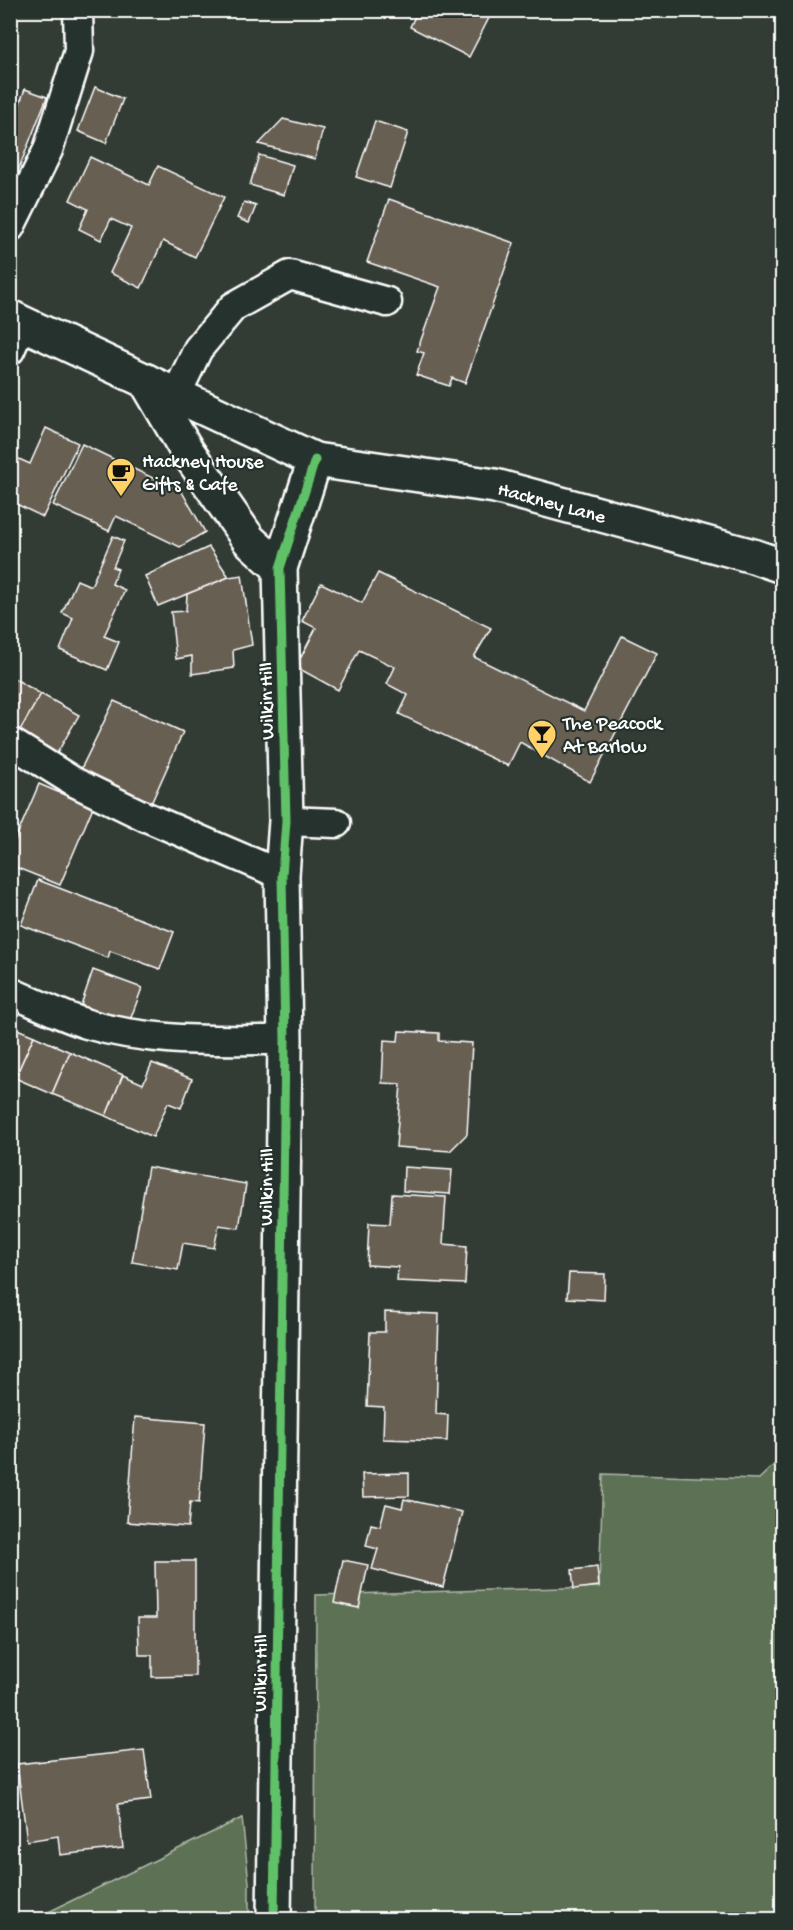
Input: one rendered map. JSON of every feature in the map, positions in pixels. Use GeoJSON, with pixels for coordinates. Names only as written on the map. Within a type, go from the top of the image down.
{"type":"FeatureCollection","features":[{"type":"Feature","properties":{"kind":"street","name":"Hackney Lane"},"geometry":{"type":"LineString","coordinates":[[14,330],[146,381],[315,460],[495,486],[783,566]]}},
{"type":"Feature","properties":{"kind":"street"},"geometry":{"type":"LineString","coordinates":[[146,381],[187,451],[249,540],[280,568]]}},
{"type":"Feature","properties":{"kind":"street","name":"Wilkin Hill"},"geometry":{"type":"LineString","coordinates":[[274,1920],[285,1040],[282,876],[286,821],[280,568],[315,460]]}},
{"type":"Feature","properties":{"kind":"lane"},"geometry":{"type":"LineString","coordinates":[[10,227],[52,139],[79,51],[78,10]]}},
{"type":"Feature","properties":{"kind":"lane"},"geometry":{"type":"LineString","coordinates":[[176,395],[198,350],[232,307],[290,275],[387,302]]}},
{"type":"Feature","properties":{"kind":"lane"},"geometry":{"type":"LineString","coordinates":[[10,742],[84,787],[144,816],[282,876]]}},
{"type":"Feature","properties":{"kind":"lane"},"geometry":{"type":"LineString","coordinates":[[286,821],[336,823]]}},
{"type":"Feature","properties":{"kind":"lane"},"geometry":{"type":"LineString","coordinates":[[10,992],[86,1024],[140,1035],[206,1041],[285,1040]]}},
{"type":"Feature","properties":{"kind":"green space"},"geometry":{"type":"Polygon","coordinates":[[[782,1457],[782,1919],[315,1920],[316,1595],[599,1587],[603,1474],[759,1479],[782,1457]]]}},
{"type":"Feature","properties":{"kind":"green space"},"geometry":{"type":"Polygon","coordinates":[[[242,1818],[249,1883],[249,1919],[34,1919],[242,1818]]]}},
{"type":"Feature","properties":{"kind":"building"},"geometry":{"type":"Polygon","coordinates":[[[418,10],[484,10],[491,14],[469,57],[410,27],[418,10]]]}},
{"type":"Feature","properties":{"kind":"building"},"geometry":{"type":"Polygon","coordinates":[[[95,87],[123,99],[106,143],[78,131],[95,87]]]}},
{"type":"Feature","properties":{"kind":"building"},"geometry":{"type":"Polygon","coordinates":[[[25,89],[47,97],[10,191],[10,105],[18,108],[25,89]]]}},
{"type":"Feature","properties":{"kind":"building"},"geometry":{"type":"Polygon","coordinates":[[[283,119],[323,129],[315,159],[259,144],[283,119]]]}},
{"type":"Feature","properties":{"kind":"building"},"geometry":{"type":"Polygon","coordinates":[[[375,121],[408,132],[390,188],[356,177],[375,121]]]}},
{"type":"Feature","properties":{"kind":"building"},"geometry":{"type":"Polygon","coordinates":[[[259,155],[293,165],[284,195],[250,185],[259,155]]]}},
{"type":"Feature","properties":{"kind":"building"},"geometry":{"type":"Polygon","coordinates":[[[90,157],[149,185],[158,166],[224,197],[195,257],[163,241],[141,288],[110,273],[131,228],[111,219],[101,240],[79,229],[88,209],[70,200],[90,157]]]}},
{"type":"Feature","properties":{"kind":"building"},"geometry":{"type":"Polygon","coordinates":[[[389,199],[514,243],[465,383],[452,378],[449,386],[416,375],[424,353],[417,351],[440,287],[367,262],[389,199]]]}},
{"type":"Feature","properties":{"kind":"building"},"geometry":{"type":"Polygon","coordinates":[[[244,202],[256,206],[249,223],[237,218],[244,202]]]}},
{"type":"Feature","properties":{"kind":"building"},"geometry":{"type":"Polygon","coordinates":[[[46,428],[78,443],[43,517],[10,501],[10,455],[30,464],[46,428]]]}},
{"type":"Feature","properties":{"kind":"building","name":"Hackney House Gifts & Cafe"},"geometry":{"type":"Polygon","coordinates":[[[82,444],[182,492],[205,532],[180,547],[116,516],[109,531],[53,505],[82,444]]]}},
{"type":"Feature","properties":{"kind":"building"},"geometry":{"type":"Polygon","coordinates":[[[113,536],[124,541],[113,567],[118,569],[112,584],[125,590],[104,636],[119,642],[107,670],[60,650],[73,618],[62,613],[77,580],[91,586],[113,536]]]}},
{"type":"Feature","properties":{"kind":"building"},"geometry":{"type":"Polygon","coordinates":[[[209,547],[229,577],[158,606],[145,576],[209,547]]]}},
{"type":"Feature","properties":{"kind":"building"},"geometry":{"type":"Polygon","coordinates":[[[378,573],[491,628],[474,657],[584,711],[622,636],[657,653],[590,782],[520,742],[508,766],[399,714],[408,695],[387,684],[395,667],[359,650],[338,690],[296,667],[316,628],[302,621],[321,583],[362,603],[378,573]]]}},
{"type":"Feature","properties":{"kind":"building"},"geometry":{"type":"Polygon","coordinates":[[[242,575],[252,645],[233,650],[234,668],[192,674],[192,656],[176,659],[171,612],[186,611],[187,594],[229,577],[242,575]]]}},
{"type":"Feature","properties":{"kind":"building"},"geometry":{"type":"Polygon","coordinates":[[[10,676],[41,694],[18,734],[10,729],[10,676]]]}},
{"type":"Feature","properties":{"kind":"building"},"geometry":{"type":"Polygon","coordinates":[[[41,694],[79,715],[56,755],[18,734],[41,694]]]}},
{"type":"Feature","properties":{"kind":"building"},"geometry":{"type":"Polygon","coordinates":[[[114,701],[183,732],[150,806],[80,771],[114,701]]]}},
{"type":"Feature","properties":{"kind":"building"},"geometry":{"type":"Polygon","coordinates":[[[39,784],[93,807],[60,885],[10,865],[10,852],[39,784]]]}},
{"type":"Feature","properties":{"kind":"building"},"geometry":{"type":"Polygon","coordinates":[[[38,880],[174,932],[160,969],[110,951],[108,958],[21,925],[38,880]]]}},
{"type":"Feature","properties":{"kind":"building"},"geometry":{"type":"Polygon","coordinates":[[[93,970],[142,988],[129,1023],[81,1005],[93,970]]]}},
{"type":"Feature","properties":{"kind":"building"},"geometry":{"type":"Polygon","coordinates":[[[10,1026],[34,1036],[15,1078],[10,1076],[10,1026]]]}},
{"type":"Feature","properties":{"kind":"building"},"geometry":{"type":"Polygon","coordinates":[[[399,1031],[439,1033],[439,1041],[472,1043],[467,1134],[450,1151],[396,1147],[401,1084],[382,1083],[384,1040],[398,1041],[399,1031]]]}},
{"type":"Feature","properties":{"kind":"building"},"geometry":{"type":"Polygon","coordinates":[[[34,1036],[70,1052],[52,1094],[15,1078],[34,1036]]]}},
{"type":"Feature","properties":{"kind":"building"},"geometry":{"type":"Polygon","coordinates":[[[70,1052],[123,1075],[106,1116],[52,1094],[70,1052]]]}},
{"type":"Feature","properties":{"kind":"building"},"geometry":{"type":"Polygon","coordinates":[[[152,1063],[192,1079],[181,1108],[168,1103],[153,1137],[106,1116],[123,1075],[143,1084],[152,1063]]]}},
{"type":"Feature","properties":{"kind":"building"},"geometry":{"type":"Polygon","coordinates":[[[148,1167],[246,1184],[239,1228],[219,1225],[214,1248],[183,1243],[178,1270],[132,1262],[148,1167]]]}},
{"type":"Feature","properties":{"kind":"building"},"geometry":{"type":"Polygon","coordinates":[[[404,1167],[452,1170],[450,1194],[403,1191],[404,1167]]]}},
{"type":"Feature","properties":{"kind":"building"},"geometry":{"type":"Polygon","coordinates":[[[392,1194],[446,1197],[443,1244],[467,1246],[465,1284],[397,1281],[398,1267],[367,1265],[369,1223],[390,1224],[392,1194]]]}},
{"type":"Feature","properties":{"kind":"building"},"geometry":{"type":"Polygon","coordinates":[[[569,1273],[605,1274],[604,1300],[567,1298],[569,1273]]]}},
{"type":"Feature","properties":{"kind":"building"},"geometry":{"type":"Polygon","coordinates":[[[385,1312],[439,1314],[436,1414],[448,1415],[447,1441],[383,1439],[384,1407],[367,1406],[370,1332],[385,1332],[385,1312]]]}},
{"type":"Feature","properties":{"kind":"building"},"geometry":{"type":"Polygon","coordinates":[[[135,1417],[205,1423],[199,1503],[190,1502],[188,1527],[127,1522],[135,1417]]]}},
{"type":"Feature","properties":{"kind":"building"},"geometry":{"type":"Polygon","coordinates":[[[409,1473],[409,1496],[363,1497],[362,1474],[409,1473]]]}},
{"type":"Feature","properties":{"kind":"building"},"geometry":{"type":"Polygon","coordinates":[[[404,1499],[462,1512],[443,1587],[372,1569],[378,1549],[366,1546],[371,1524],[380,1526],[386,1504],[402,1508],[404,1499]]]}},
{"type":"Feature","properties":{"kind":"building"},"geometry":{"type":"Polygon","coordinates":[[[343,1560],[368,1565],[359,1608],[334,1603],[343,1560]]]}},
{"type":"Feature","properties":{"kind":"building"},"geometry":{"type":"Polygon","coordinates":[[[155,1561],[195,1561],[195,1676],[152,1677],[152,1655],[139,1655],[138,1618],[156,1618],[155,1561]]]}},
{"type":"Feature","properties":{"kind":"building"},"geometry":{"type":"Polygon","coordinates":[[[597,1567],[599,1586],[574,1589],[572,1570],[597,1567]]]}},
{"type":"Feature","properties":{"kind":"building"},"geometry":{"type":"Polygon","coordinates":[[[144,1750],[151,1800],[118,1804],[123,1848],[60,1855],[58,1836],[27,1841],[17,1764],[144,1750]]]}},
{"type":"Feature","properties":{"kind":"cycle path"},"geometry":{"type":"LineString","coordinates":[[274,1920],[285,1040],[282,875],[286,821],[280,568],[315,460]]}},
{"type":"Feature","properties":{"kind":"place","name":"Hackney House Gifts & Cafe"},"geometry":{"type":"Point","coordinates":[121,498]}},
{"type":"Feature","properties":{"kind":"place","name":"The Peacock At Barlow"},"geometry":{"type":"Point","coordinates":[542,760]}}]}
